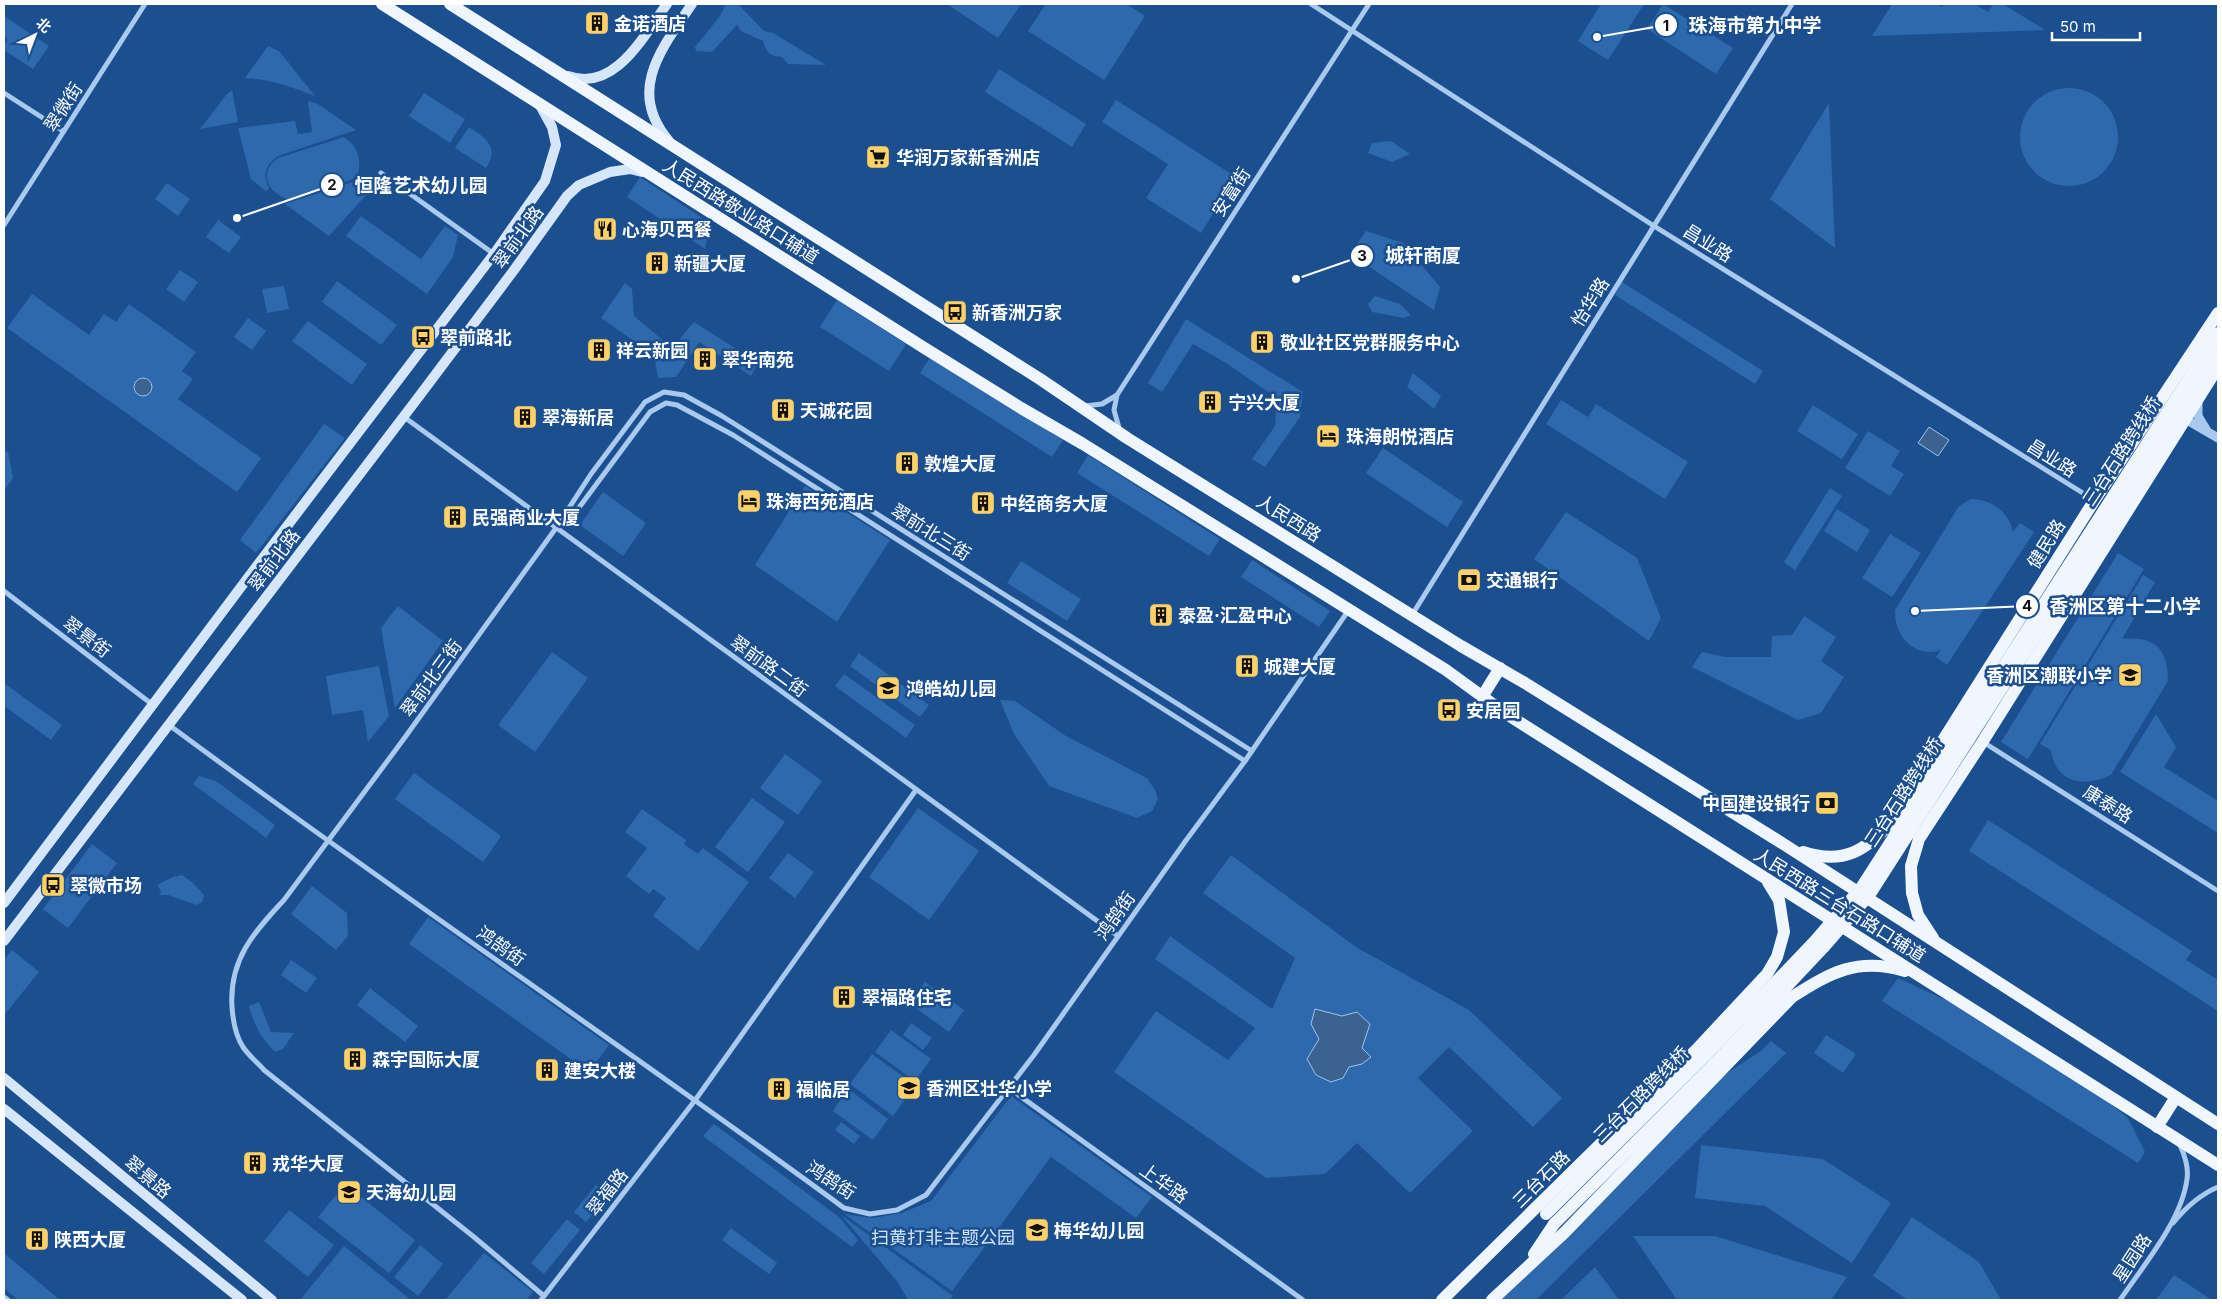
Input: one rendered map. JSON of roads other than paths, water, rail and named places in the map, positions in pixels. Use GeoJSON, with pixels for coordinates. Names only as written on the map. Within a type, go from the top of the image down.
{"type":"FeatureCollection","features":[{"type":"Feature","properties":{"kind":"main road","name":"人民西路敬业路口辅道"},"geometry":{"type":"LineString","coordinates":[[382,4],[934,354],[1083,444],[1349,610]]}},
{"type":"Feature","properties":{"kind":"main road","name":"人民西路敬业路口辅道"},"geometry":{"type":"LineString","coordinates":[[450,4],[1031,374],[1098,420]]}},
{"type":"Feature","properties":{"kind":"main road"},"geometry":{"type":"LineString","coordinates":[[560,73],[576,79],[588,80],[612,71],[644,36],[667,4]]}},
{"type":"Feature","properties":{"kind":"main road"},"geometry":{"type":"LineString","coordinates":[[675,147],[656,122],[648,96],[652,73],[662,48],[692,4]]}},
{"type":"Feature","properties":{"kind":"main road","name":"翠前北路"},"geometry":{"type":"LineString","coordinates":[[4,903],[494,254],[545,181],[554,154],[556,136],[547,114],[537,102]]}},
{"type":"Feature","properties":{"kind":"main road","name":"翠前北路"},"geometry":{"type":"LineString","coordinates":[[4,941],[403,417],[514,270],[567,196],[579,185],[618,170],[630,169],[655,177]]}},
{"type":"Feature","properties":{"kind":"main road","name":"健民路"},"geometry":{"type":"LineString","coordinates":[[1785,845],[1818,857],[1841,857],[1853,854],[1872,842],[1892,822],[2094,501],[2218,313]]}},
{"type":"Feature","properties":{"kind":"main road","name":"三台石路跨线桥"},"geometry":{"type":"LineString","coordinates":[[1550,1219],[1850,902],[1874,870],[2218,333]]}},
{"type":"Feature","properties":{"kind":"main road","name":"三台石路跨线桥"},"geometry":{"type":"LineString","coordinates":[[1550,1219],[1711,1067],[1830,942],[1870,894],[2218,351]]}},
{"type":"Feature","properties":{"kind":"main road"},"geometry":{"type":"LineString","coordinates":[[1942,947],[1930,935],[1918,915],[1912,893],[1911,866],[1919,839],[1983,741],[2218,367]]}},
{"type":"Feature","properties":{"kind":"main road","name":"人民西路"},"geometry":{"type":"LineString","coordinates":[[1098,420],[1461,646]]}},
{"type":"Feature","properties":{"kind":"main road","name":"人民西路三台石路口辅道"},"geometry":{"type":"LineString","coordinates":[[1349,610],[1446,670],[1482,697],[2218,1165]]}},
{"type":"Feature","properties":{"kind":"main road","name":"人民西路三台石路口辅道"},"geometry":{"type":"LineString","coordinates":[[1461,646],[1500,668],[1785,845],[2194,1109],[2217,1119]]}},
{"type":"Feature","properties":{"kind":"main road"},"geometry":{"type":"LineString","coordinates":[[1482,697],[1500,668]]}},
{"type":"Feature","properties":{"kind":"main road","name":"三台石路"},"geometry":{"type":"LineString","coordinates":[[1442,1300],[1696,1050],[1767,974],[1781,945],[1783,922],[1779,900],[1774,888],[1764,877]]}},
{"type":"Feature","properties":{"kind":"main road"},"geometry":{"type":"LineString","coordinates":[[1492,1300],[1579,1217],[1792,997],[1826,975],[1852,967],[1886,966],[1921,977]]}},
{"type":"Feature","properties":{"kind":"main road","name":"翠景路"},"geometry":{"type":"LineString","coordinates":[[4,1078],[272,1300]]}},
{"type":"Feature","properties":{"kind":"main road"},"geometry":{"type":"LineString","coordinates":[[2157,1127],[2176,1097]]}},
{"type":"Feature","properties":{"kind":"main road","name":"翠景路"},"geometry":{"type":"LineString","coordinates":[[4,1109],[242,1300]]}},
{"type":"Feature","properties":{"kind":"main road"},"geometry":{"type":"LineString","coordinates":[[1496,1248],[1550,1219]]}},
{"type":"Feature","properties":{"kind":"main road"},"geometry":{"type":"LineString","coordinates":[[1521,1273],[1550,1219]]}},
{"type":"Feature","properties":{"kind":"street","name":"翠微街"},"geometry":{"type":"LineString","coordinates":[[4,225],[145,4]]}},
{"type":"Feature","properties":{"kind":"street","name":"昌业路"},"geometry":{"type":"LineString","coordinates":[[1311,4],[1654,226],[2094,501]]}},
{"type":"Feature","properties":{"kind":"street","name":"安富街"},"geometry":{"type":"LineString","coordinates":[[1127,438],[1117,426],[1115,418],[1117,395],[1369,4]]}},
{"type":"Feature","properties":{"kind":"street","name":"怡华路"},"geometry":{"type":"LineString","coordinates":[[1412,615],[1792,4]]}},
{"type":"Feature","properties":{"kind":"street"},"geometry":{"type":"LineString","coordinates":[[4,92],[63,131]]}},
{"type":"Feature","properties":{"kind":"street"},"geometry":{"type":"LineString","coordinates":[[381,173],[494,254]]}},
{"type":"Feature","properties":{"kind":"street","name":"翠前北三街"},"geometry":{"type":"LineString","coordinates":[[542,1298],[467,1231],[264,1070],[243,1047],[233,1024],[231,995],[234,974],[243,950],[328,842],[556,528],[591,474],[645,402],[664,392],[684,395],[737,425],[1252,751]]}},
{"type":"Feature","properties":{"kind":"street"},"geometry":{"type":"LineString","coordinates":[[1079,406],[1097,405],[1111,400],[1117,395]]}},
{"type":"Feature","properties":{"kind":"street"},"geometry":{"type":"LineString","coordinates":[[2199,397],[2198,416],[2203,425],[2215,436]]}},
{"type":"Feature","properties":{"kind":"street","name":"翠前北三街"},"geometry":{"type":"LineString","coordinates":[[556,528],[575,513],[650,412],[666,403],[677,405],[746,443],[1245,761]]}},
{"type":"Feature","properties":{"kind":"street"},"geometry":{"type":"LineString","coordinates":[[2160,403],[2215,436]]}},
{"type":"Feature","properties":{"kind":"street","name":"翠前路二街"},"geometry":{"type":"LineString","coordinates":[[403,417],[1118,936]]}},
{"type":"Feature","properties":{"kind":"street"},"geometry":{"type":"LineString","coordinates":[[2172,440],[2188,429],[2200,430],[2215,436]]}},
{"type":"Feature","properties":{"kind":"street","name":"翠景街"},"geometry":{"type":"LineString","coordinates":[[4,591],[153,705]]}},
{"type":"Feature","properties":{"kind":"street","name":"鸿鹄街"},"geometry":{"type":"LineString","coordinates":[[168,724],[328,842],[696,1099],[844,1208],[870,1214],[897,1210],[926,1195],[1009,1088],[1245,761],[1349,610]]}},
{"type":"Feature","properties":{"kind":"street","name":"康泰路"},"geometry":{"type":"LineString","coordinates":[[1983,741],[2218,890]]}},
{"type":"Feature","properties":{"kind":"street","name":"翠福路"},"geometry":{"type":"LineString","coordinates":[[542,1298],[696,1099],[916,790]]}},
{"type":"Feature","properties":{"kind":"street","name":"上华路"},"geometry":{"type":"LineString","coordinates":[[1009,1088],[1303,1300]]}},
{"type":"Feature","properties":{"kind":"street","name":"星园路"},"geometry":{"type":"LineString","coordinates":[[2120,1300],[2166,1231],[2182,1201],[2188,1178],[2186,1157],[2178,1141]]}},
{"type":"Feature","properties":{"kind":"street","name":"星园路"},"geometry":{"type":"LineString","coordinates":[[2166,1231],[2188,1206],[2204,1193],[2218,1187]]}},
{"type":"Feature","properties":{"kind":"street"},"geometry":{"type":"LineString","coordinates":[[4,1297],[8,1300]]}},
{"type":"Feature","properties":{"kind":"place","name":"金诺酒店"},"geometry":{"type":"Point","coordinates":[597,23]}},
{"type":"Feature","properties":{"kind":"place","name":"珠海市第九中学"},"geometry":{"type":"Point","coordinates":[1597,37]}},
{"type":"Feature","properties":{"kind":"place","name":"华润万家新香洲店"},"geometry":{"type":"Point","coordinates":[878,157]}},
{"type":"Feature","properties":{"kind":"place","name":"恒隆艺术幼儿园"},"geometry":{"type":"Point","coordinates":[237,218]}},
{"type":"Feature","properties":{"kind":"place","name":"心海贝西餐"},"geometry":{"type":"Point","coordinates":[605,229]}},
{"type":"Feature","properties":{"kind":"place","name":"新疆大厦"},"geometry":{"type":"Point","coordinates":[657,263]}},
{"type":"Feature","properties":{"kind":"place","name":"城轩商厦"},"geometry":{"type":"Point","coordinates":[1296,279]}},
{"type":"Feature","properties":{"kind":"place","name":"新香洲万家"},"geometry":{"type":"Point","coordinates":[955,312]}},
{"type":"Feature","properties":{"kind":"place","name":"翠前路北"},"geometry":{"type":"Point","coordinates":[423,337]}},
{"type":"Feature","properties":{"kind":"place","name":"敬业社区党群服务中心"},"geometry":{"type":"Point","coordinates":[1262,342]}},
{"type":"Feature","properties":{"kind":"place","name":"祥云新园"},"geometry":{"type":"Point","coordinates":[599,350]}},
{"type":"Feature","properties":{"kind":"place","name":"翠华南苑"},"geometry":{"type":"Point","coordinates":[705,359]}},
{"type":"Feature","properties":{"kind":"place","name":"宁兴大厦"},"geometry":{"type":"Point","coordinates":[1210,402]}},
{"type":"Feature","properties":{"kind":"place","name":"天诚花园"},"geometry":{"type":"Point","coordinates":[783,410]}},
{"type":"Feature","properties":{"kind":"place","name":"翠海新居"},"geometry":{"type":"Point","coordinates":[525,417]}},
{"type":"Feature","properties":{"kind":"place","name":"珠海朗悦酒店"},"geometry":{"type":"Point","coordinates":[1328,436]}},
{"type":"Feature","properties":{"kind":"place","name":"敦煌大厦"},"geometry":{"type":"Point","coordinates":[907,463]}},
{"type":"Feature","properties":{"kind":"place","name":"珠海西苑酒店"},"geometry":{"type":"Point","coordinates":[749,501]}},
{"type":"Feature","properties":{"kind":"place","name":"中经商务大厦"},"geometry":{"type":"Point","coordinates":[983,503]}},
{"type":"Feature","properties":{"kind":"place","name":"民强商业大厦"},"geometry":{"type":"Point","coordinates":[455,517]}},
{"type":"Feature","properties":{"kind":"place","name":"交通银行"},"geometry":{"type":"Point","coordinates":[1469,580]}},
{"type":"Feature","properties":{"kind":"place","name":"香洲区第十二小学"},"geometry":{"type":"Point","coordinates":[1915,611]}},
{"type":"Feature","properties":{"kind":"place","name":"泰盈·汇盈中心"},"geometry":{"type":"Point","coordinates":[1161,615]}},
{"type":"Feature","properties":{"kind":"place","name":"城建大厦"},"geometry":{"type":"Point","coordinates":[1247,666]}},
{"type":"Feature","properties":{"kind":"place","name":"香洲区潮联小学"},"geometry":{"type":"Point","coordinates":[2130,675]}},
{"type":"Feature","properties":{"kind":"place","name":"鸿皓幼儿园"},"geometry":{"type":"Point","coordinates":[888,688]}},
{"type":"Feature","properties":{"kind":"place","name":"安居园"},"geometry":{"type":"Point","coordinates":[1449,710]}},
{"type":"Feature","properties":{"kind":"place","name":"中国建设银行"},"geometry":{"type":"Point","coordinates":[1827,803]}},
{"type":"Feature","properties":{"kind":"place","name":"翠微市场"},"geometry":{"type":"Point","coordinates":[53,885]}},
{"type":"Feature","properties":{"kind":"place","name":"翠福路住宅"},"geometry":{"type":"Point","coordinates":[844,997]}},
{"type":"Feature","properties":{"kind":"place","name":"森宇国际大厦"},"geometry":{"type":"Point","coordinates":[355,1059]}},
{"type":"Feature","properties":{"kind":"place","name":"建安大楼"},"geometry":{"type":"Point","coordinates":[547,1070]}},
{"type":"Feature","properties":{"kind":"place","name":"香洲区壮华小学"},"geometry":{"type":"Point","coordinates":[909,1088]}},
{"type":"Feature","properties":{"kind":"place","name":"福临居"},"geometry":{"type":"Point","coordinates":[779,1089]}},
{"type":"Feature","properties":{"kind":"place","name":"戎华大厦"},"geometry":{"type":"Point","coordinates":[255,1163]}},
{"type":"Feature","properties":{"kind":"place","name":"天海幼儿园"},"geometry":{"type":"Point","coordinates":[349,1192]}},
{"type":"Feature","properties":{"kind":"place","name":"梅华幼儿园"},"geometry":{"type":"Point","coordinates":[1037,1230]}},
{"type":"Feature","properties":{"kind":"place","name":"陕西大厦"},"geometry":{"type":"Point","coordinates":[37,1239]}},
{"type":"Feature","properties":{"kind":"park label","name":"扫黄打非主题公园"},"geometry":{"type":"Point","coordinates":[943,1237]}}]}
